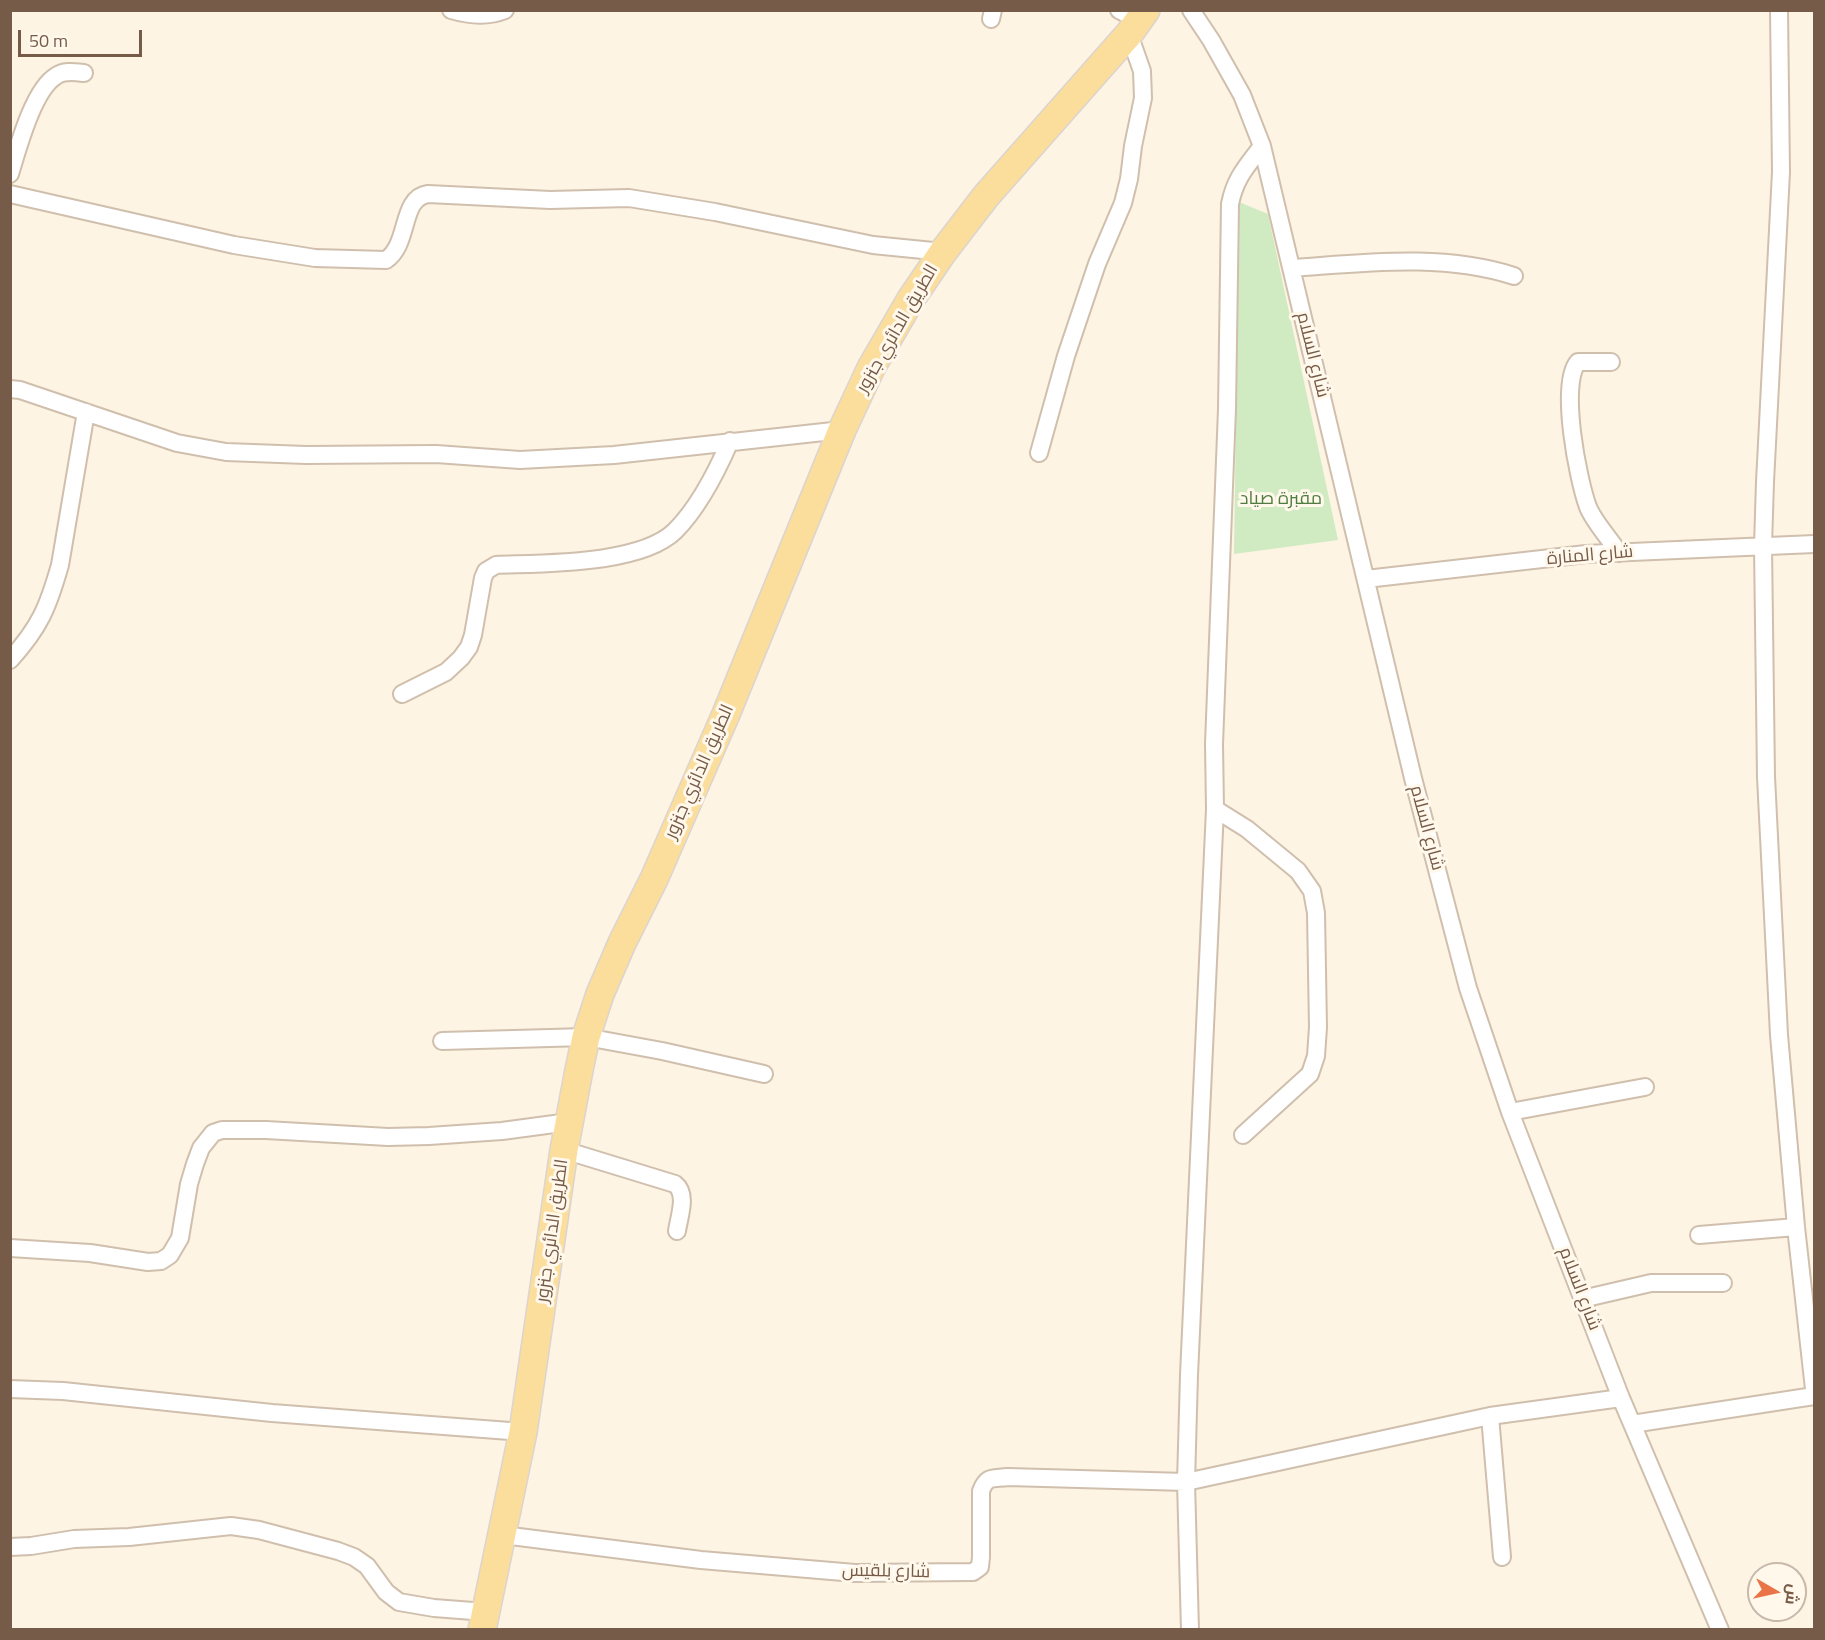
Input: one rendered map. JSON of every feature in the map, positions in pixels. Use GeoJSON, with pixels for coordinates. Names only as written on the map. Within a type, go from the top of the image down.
{"type":"FeatureCollection","features":[{"type":"Feature","properties":{"kind":"main road","name":"الطريق الدائري جنزور"},"geometry":{"type":"LineString","coordinates":[[484,1621],[523,1432],[569,1122],[586,1037],[600,994],[654,879],[761,631],[842,430],[871,368],[911,299],[943,252],[986,196],[1133,19]]}},
{"type":"Feature","properties":{"kind":"street"},"geometry":{"type":"LineString","coordinates":[[451,10],[464,14],[495,14],[504,10]]}},
{"type":"Feature","properties":{"kind":"street","name":"شارع السلام"},"geometry":{"type":"LineString","coordinates":[[1191,10],[1242,95],[1262,146],[1413,778],[1465,977],[1510,1112],[1582,1299],[1621,1398],[1720,1629]]}},
{"type":"Feature","properties":{"kind":"street"},"geometry":{"type":"LineString","coordinates":[[1779,10],[1781,171],[1763,546],[1766,777],[1778,1023],[1796,1227],[1815,1389]]}},
{"type":"Feature","properties":{"kind":"street"},"geometry":{"type":"LineString","coordinates":[[1039,453],[1066,356],[1097,264],[1123,203],[1130,179],[1133,146],[1143,98],[1142,71],[1133,19]]}},
{"type":"Feature","properties":{"kind":"street"},"geometry":{"type":"LineString","coordinates":[[10,174],[30,115],[48,83],[62,73],[84,73]]}},
{"type":"Feature","properties":{"kind":"street"},"geometry":{"type":"LineString","coordinates":[[1190,1629],[1186,1482],[1215,809],[1214,744],[1227,409],[1230,204],[1233,188],[1240,174],[1262,146]]}},
{"type":"Feature","properties":{"kind":"street"},"geometry":{"type":"LineString","coordinates":[[10,194],[234,245],[315,258],[386,260],[398,249],[412,204],[416,198],[428,194],[550,200],[628,198],[715,212],[873,245],[943,252]]}},
{"type":"Feature","properties":{"kind":"street"},"geometry":{"type":"LineString","coordinates":[[1292,268],[1413,260],[1490,268],[1514,276]]}},
{"type":"Feature","properties":{"kind":"street"},"geometry":{"type":"LineString","coordinates":[[1611,362],[1578,362],[1572,373],[1569,395],[1576,464],[1589,508],[1620,553]]}},
{"type":"Feature","properties":{"kind":"street"},"geometry":{"type":"LineString","coordinates":[[10,389],[20,390],[177,443],[226,452],[306,455],[436,454],[520,460],[614,455],[842,430]]}},
{"type":"Feature","properties":{"kind":"street"},"geometry":{"type":"LineString","coordinates":[[10,660],[33,633],[45,612],[53,588],[60,565],[86,412]]}},
{"type":"Feature","properties":{"kind":"street"},"geometry":{"type":"LineString","coordinates":[[402,694],[446,672],[469,647],[483,578],[490,568],[496,565],[572,562],[637,552],[659,542],[674,532],[690,513],[719,468],[730,441]]}},
{"type":"Feature","properties":{"kind":"street","name":"شارع المنارة"},"geometry":{"type":"LineString","coordinates":[[1366,579],[1586,554],[1815,544]]}},
{"type":"Feature","properties":{"kind":"street"},"geometry":{"type":"LineString","coordinates":[[1215,809],[1247,829],[1298,871],[1312,891],[1316,913],[1318,1027],[1316,1056],[1310,1074],[1243,1135]]}},
{"type":"Feature","properties":{"kind":"street"},"geometry":{"type":"LineString","coordinates":[[441,1041],[586,1037],[764,1074]]}},
{"type":"Feature","properties":{"kind":"street"},"geometry":{"type":"LineString","coordinates":[[1510,1112],[1645,1088]]}},
{"type":"Feature","properties":{"kind":"street"},"geometry":{"type":"LineString","coordinates":[[10,1248],[90,1253],[148,1262],[161,1260],[170,1255],[180,1238],[189,1184],[201,1148],[213,1133],[222,1130],[266,1130],[388,1137],[501,1131],[569,1122]]}},
{"type":"Feature","properties":{"kind":"street"},"geometry":{"type":"LineString","coordinates":[[564,1150],[675,1184],[682,1195],[677,1231]]}},
{"type":"Feature","properties":{"kind":"street"},"geometry":{"type":"LineString","coordinates":[[1699,1235],[1796,1227]]}},
{"type":"Feature","properties":{"kind":"street"},"geometry":{"type":"LineString","coordinates":[[1582,1299],[1651,1283],[1723,1283]]}},
{"type":"Feature","properties":{"kind":"street"},"geometry":{"type":"LineString","coordinates":[[10,1389],[63,1391],[272,1413],[523,1432]]}},
{"type":"Feature","properties":{"kind":"street"},"geometry":{"type":"LineString","coordinates":[[1632,1424],[1815,1396]]}},
{"type":"Feature","properties":{"kind":"street"},"geometry":{"type":"LineString","coordinates":[[1186,1482],[1490,1416],[1621,1398]]}},
{"type":"Feature","properties":{"kind":"street"},"geometry":{"type":"LineString","coordinates":[[1490,1416],[1502,1557]]}},
{"type":"Feature","properties":{"kind":"street","name":"شارع بلقيس"},"geometry":{"type":"LineString","coordinates":[[503,1535],[701,1560],[855,1573],[973,1572],[980,1567],[981,1491],[984,1482],[989,1479],[1020,1477],[1186,1482]]}},
{"type":"Feature","properties":{"kind":"street"},"geometry":{"type":"LineString","coordinates":[[10,1547],[213,1527],[250,1528],[293,1538],[354,1557],[367,1566],[386,1592],[399,1602],[484,1621]]}},
{"type":"Feature","properties":{"kind":"green space","name":"مقبرة صياد"},"geometry":{"type":"Polygon","coordinates":[[[1239,202],[1268,214],[1338,540],[1234,554],[1239,202]]]}}]}
